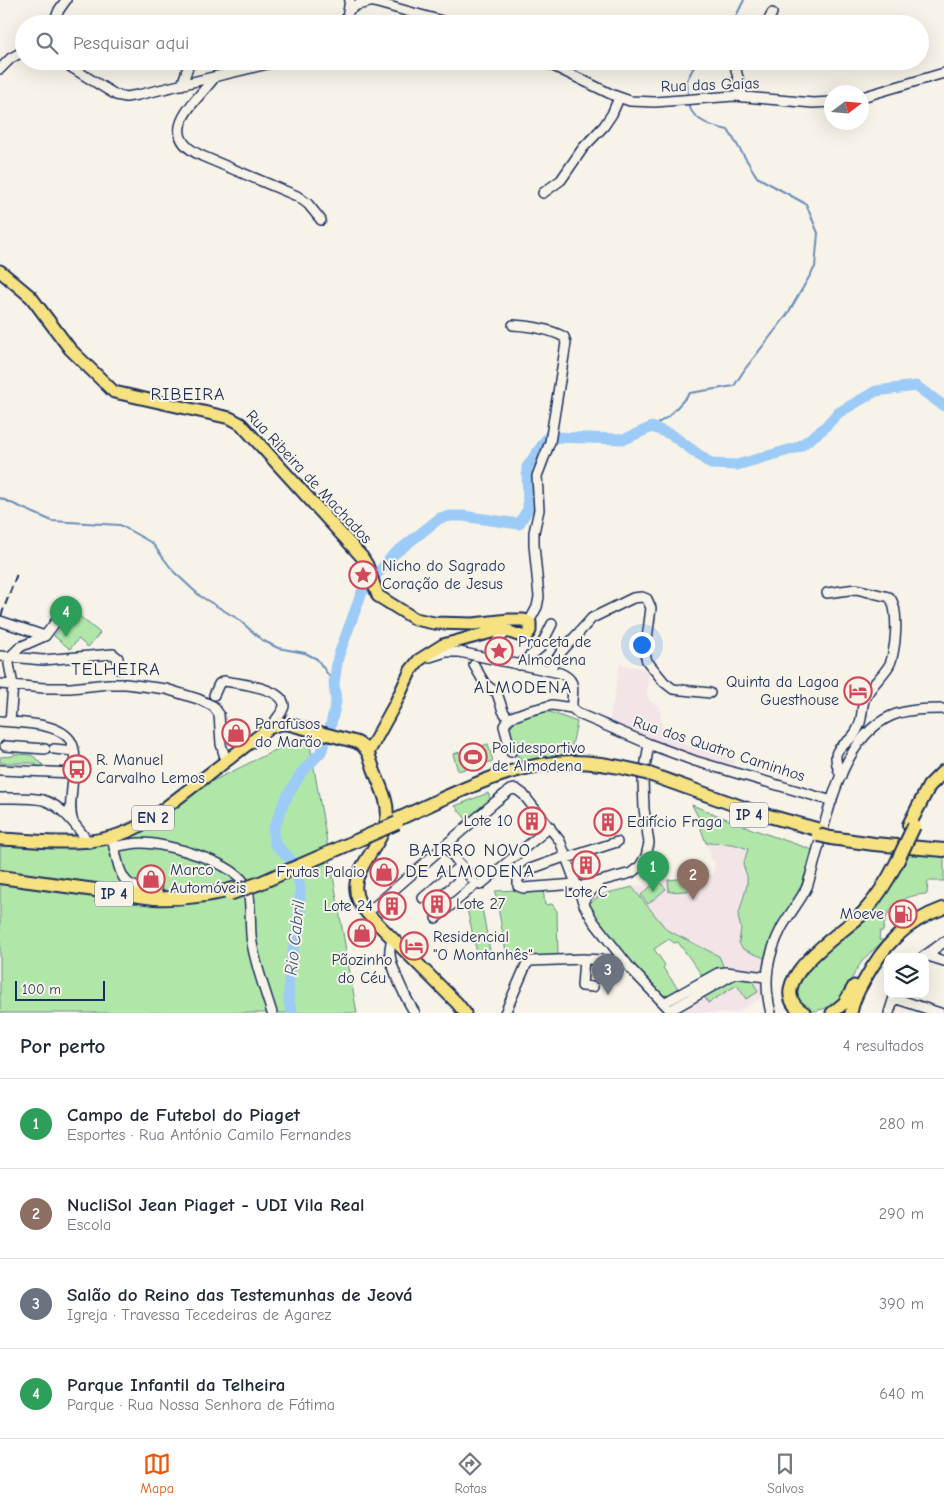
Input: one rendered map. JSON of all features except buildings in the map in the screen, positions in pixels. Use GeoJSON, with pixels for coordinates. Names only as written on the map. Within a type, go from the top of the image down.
{"type":"FeatureCollection","features":[{"type":"Feature","properties":{"kind":"highway","name":"IP 4"},"geometry":{"type":"LineString","coordinates":[[0,881],[147,902],[188,902],[260,883],[396,821],[472,790],[524,772],[575,767],[644,775],[825,834],[866,843],[944,850]]}},
{"type":"Feature","properties":{"kind":"highway"},"geometry":{"type":"LineString","coordinates":[[804,1013],[792,1001],[791,989],[794,977],[806,962],[863,913],[878,894],[929,786],[944,771]]}},
{"type":"Feature","properties":{"kind":"highway"},"geometry":{"type":"LineString","coordinates":[[912,825],[932,792],[944,778]]}},
{"type":"Feature","properties":{"kind":"highway","name":"IP 4"},"geometry":{"type":"LineString","coordinates":[[825,834],[944,844]]}},
{"type":"Feature","properties":{"kind":"highway"},"geometry":{"type":"LineString","coordinates":[[791,1013],[786,1003],[784,990],[789,973],[801,959],[848,921],[864,905],[894,861]]}},
{"type":"Feature","properties":{"kind":"highway","name":"IP 4"},"geometry":{"type":"LineString","coordinates":[[0,875],[30,881],[154,898],[186,898],[232,891]]}},
{"type":"Feature","properties":{"kind":"main road","name":"Rua Ribeira de Machados"},"geometry":{"type":"LineString","coordinates":[[0,271],[31,297],[72,351],[114,392],[230,418],[240,423],[362,557],[374,590],[379,598],[413,618],[428,622],[473,624],[507,620],[529,622]]}},
{"type":"Feature","properties":{"kind":"main road"},"geometry":{"type":"LineString","coordinates":[[465,1013],[457,1002],[368,913],[359,903],[356,896],[356,882],[361,869],[383,830],[387,814],[385,801],[368,753],[414,665],[421,658],[444,645],[499,630],[509,630],[520,636],[526,636],[531,630],[529,622]]}},
{"type":"Feature","properties":{"kind":"main road","name":"EN 2"},"geometry":{"type":"LineString","coordinates":[[0,839],[113,842],[144,824],[272,727],[282,723],[353,741],[362,745],[368,753]]}},
{"type":"Feature","properties":{"kind":"main road"},"geometry":{"type":"LineString","coordinates":[[832,1013],[846,1000],[868,962],[910,926],[944,908]]}},
{"type":"Feature","properties":{"kind":"main road"},"geometry":{"type":"LineString","coordinates":[[851,1013],[858,993],[881,952]]}},
{"type":"Feature","properties":{"kind":"street"},"geometry":{"type":"LineString","coordinates":[[56,15],[66,0]]}},
{"type":"Feature","properties":{"kind":"street"},"geometry":{"type":"LineString","coordinates":[[349,5],[368,1],[420,15]]}},
{"type":"Feature","properties":{"kind":"street"},"geometry":{"type":"LineString","coordinates":[[0,68],[15,56]]}},
{"type":"Feature","properties":{"kind":"street"},"geometry":{"type":"LineString","coordinates":[[0,58],[11,58]]}},
{"type":"Feature","properties":{"kind":"street"},"geometry":{"type":"LineString","coordinates":[[75,70],[121,96],[132,96],[245,70]]}},
{"type":"Feature","properties":{"kind":"street"},"geometry":{"type":"LineString","coordinates":[[182,85],[187,70]]}},
{"type":"Feature","properties":{"kind":"street","name":"Rua das Gaias"},"geometry":{"type":"LineString","coordinates":[[561,70],[619,98],[640,102],[743,97],[824,102]]}},
{"type":"Feature","properties":{"kind":"street"},"geometry":{"type":"LineString","coordinates":[[736,70],[743,97]]}},
{"type":"Feature","properties":{"kind":"street"},"geometry":{"type":"LineString","coordinates":[[869,95],[944,73]]}},
{"type":"Feature","properties":{"kind":"street"},"geometry":{"type":"LineString","coordinates":[[214,78],[181,120],[179,130],[183,140],[192,150],[202,156],[297,196],[308,204],[321,220]]}},
{"type":"Feature","properties":{"kind":"street"},"geometry":{"type":"LineString","coordinates":[[543,193],[561,180],[583,148],[604,126],[619,98]]}},
{"type":"Feature","properties":{"kind":"street"},"geometry":{"type":"LineString","coordinates":[[513,324],[556,333],[566,339],[551,437],[537,476],[539,510],[534,532],[534,544],[539,597],[537,607],[529,622]]}},
{"type":"Feature","properties":{"kind":"street"},"geometry":{"type":"LineString","coordinates":[[826,593],[856,589],[888,598],[894,606],[896,620],[889,667],[874,682],[865,698],[858,728],[837,752],[835,761],[841,776]]}},
{"type":"Feature","properties":{"kind":"street"},"geometry":{"type":"LineString","coordinates":[[549,670],[562,651],[592,618],[633,598],[642,597],[647,599],[651,608],[644,654],[647,661],[671,688],[710,693]]}},
{"type":"Feature","properties":{"kind":"street"},"geometry":{"type":"LineString","coordinates":[[10,722],[13,685],[9,664],[10,657],[20,647],[44,636],[57,620]]}},
{"type":"Feature","properties":{"kind":"street"},"geometry":{"type":"LineString","coordinates":[[0,621],[44,636]]}},
{"type":"Feature","properties":{"kind":"street"},"geometry":{"type":"LineString","coordinates":[[521,663],[540,648],[552,624]]}},
{"type":"Feature","properties":{"kind":"street"},"geometry":{"type":"LineString","coordinates":[[496,654],[494,644],[509,630]]}},
{"type":"Feature","properties":{"kind":"street"},"geometry":{"type":"LineString","coordinates":[[465,653],[485,651],[521,663]]}},
{"type":"Feature","properties":{"kind":"street"},"geometry":{"type":"LineString","coordinates":[[414,665],[442,653],[456,652],[521,663],[549,670],[571,680],[573,688],[572,708],[552,705],[508,718],[504,726],[511,752]]}},
{"type":"Feature","properties":{"kind":"street"},"geometry":{"type":"LineString","coordinates":[[0,656],[43,660],[113,654],[118,658],[118,669]]}},
{"type":"Feature","properties":{"kind":"street"},"geometry":{"type":"LineString","coordinates":[[474,665],[484,683],[497,693],[502,711],[508,718]]}},
{"type":"Feature","properties":{"kind":"street"},"geometry":{"type":"LineString","coordinates":[[214,695],[218,685],[223,681],[254,686],[274,693],[284,705],[282,712],[272,727]]}},
{"type":"Feature","properties":{"kind":"street"},"geometry":{"type":"LineString","coordinates":[[0,684],[44,688],[126,684],[166,689],[204,701],[213,706],[219,714],[221,744],[226,761]]}},
{"type":"Feature","properties":{"kind":"street","name":"Rua dos Quatro Caminhos"},"geometry":{"type":"LineString","coordinates":[[572,708],[579,714],[649,744],[723,770],[832,801]]}},
{"type":"Feature","properties":{"kind":"street"},"geometry":{"type":"LineString","coordinates":[[771,1013],[766,990],[766,977],[771,956],[782,926],[800,900],[806,887],[832,801],[848,758],[869,732],[884,720],[904,712],[944,709]]}},
{"type":"Feature","properties":{"kind":"street"},"geometry":{"type":"LineString","coordinates":[[0,721],[41,725],[55,730],[70,739],[74,751],[70,808],[73,822]]}},
{"type":"Feature","properties":{"kind":"street"},"geometry":{"type":"LineString","coordinates":[[618,842],[526,871],[518,878],[518,886],[523,888],[577,886],[598,883],[634,871],[642,863],[648,853],[649,843],[643,786],[644,766],[649,744]]}},
{"type":"Feature","properties":{"kind":"street"},"geometry":{"type":"LineString","coordinates":[[5,746],[74,751]]}},
{"type":"Feature","properties":{"kind":"street"},"geometry":{"type":"LineString","coordinates":[[0,770],[73,773]]}},
{"type":"Feature","properties":{"kind":"street"},"geometry":{"type":"LineString","coordinates":[[368,913],[504,795],[516,789],[560,841],[584,903],[597,926],[624,960],[672,1012],[734,974]]}},
{"type":"Feature","properties":{"kind":"street"},"geometry":{"type":"LineString","coordinates":[[0,798],[43,800],[61,810],[88,842]]}},
{"type":"Feature","properties":{"kind":"street"},"geometry":{"type":"LineString","coordinates":[[436,918],[550,827]]}},
{"type":"Feature","properties":{"kind":"street"},"geometry":{"type":"LineString","coordinates":[[157,890],[138,888],[129,884],[121,872],[113,842],[147,843],[202,856],[223,866],[244,882],[250,895],[250,925],[253,949],[272,1013]]}},
{"type":"Feature","properties":{"kind":"street"},"geometry":{"type":"LineString","coordinates":[[446,846],[461,866],[481,882]]}},
{"type":"Feature","properties":{"kind":"street"},"geometry":{"type":"LineString","coordinates":[[423,898],[461,866]]}},
{"type":"Feature","properties":{"kind":"street"},"geometry":{"type":"LineString","coordinates":[[584,903],[598,883]]}},
{"type":"Feature","properties":{"kind":"street"},"geometry":{"type":"LineString","coordinates":[[392,938],[391,959],[415,1013]]}},
{"type":"Feature","properties":{"kind":"street"},"geometry":{"type":"LineString","coordinates":[[928,953],[944,942]]}},
{"type":"Feature","properties":{"kind":"street"},"geometry":{"type":"LineString","coordinates":[[929,957],[944,961]]}},
{"type":"Feature","properties":{"kind":"street"},"geometry":{"type":"LineString","coordinates":[[584,959],[582,986],[592,987]]}},
{"type":"Feature","properties":{"kind":"street"},"geometry":{"type":"LineString","coordinates":[[505,1013],[526,965],[530,961],[624,960]]}},
{"type":"Feature","properties":{"kind":"street"},"geometry":{"type":"LineString","coordinates":[[664,1003],[718,973],[766,977]]}},
{"type":"Feature","properties":{"kind":"street"},"geometry":{"type":"LineString","coordinates":[[889,1013],[893,998]]}},
{"type":"Feature","properties":{"kind":"street"},"geometry":{"type":"LineString","coordinates":[[899,998],[940,1013]]}},
{"type":"Feature","properties":{"kind":"shaded area"},"geometry":{"type":"Polygon","coordinates":[[[620,664],[649,670],[647,695],[650,701],[660,707],[662,728],[686,745],[695,746],[697,742],[727,751],[726,753],[736,756],[733,767],[650,740],[609,723],[620,664]]]}},
{"type":"Feature","properties":{"kind":"shaded area"},"geometry":{"type":"Polygon","coordinates":[[[706,843],[733,844],[748,849],[743,865],[747,882],[738,917],[741,928],[739,943],[743,949],[764,958],[763,962],[766,964],[764,974],[724,968],[719,956],[667,930],[632,887],[643,885],[652,880],[713,875],[715,860],[712,860],[706,843]]]}},
{"type":"Feature","properties":{"kind":"shaded area"},"geometry":{"type":"Polygon","coordinates":[[[737,978],[761,982],[762,997],[736,1013],[681,1013],[680,1009],[737,978]]]}},
{"type":"Feature","properties":{"kind":"green space"},"geometry":{"type":"Polygon","coordinates":[[[72,610],[100,633],[88,647],[78,639],[70,649],[54,636],[62,626],[60,624],[72,610]]]}},
{"type":"Feature","properties":{"kind":"green space"},"geometry":{"type":"Polygon","coordinates":[[[544,711],[577,722],[570,755],[548,757],[522,763],[521,758],[517,756],[510,730],[515,718],[544,711]]]}},
{"type":"Feature","properties":{"kind":"green space"},"geometry":{"type":"Polygon","coordinates":[[[308,734],[357,1013],[0,1013],[0,843],[79,847],[308,734]]]}},
{"type":"Feature","properties":{"kind":"green space","name":"Polidesportivo de Almodena"},"geometry":{"type":"Polygon","coordinates":[[[488,744],[493,761],[458,771],[453,754],[488,744]]]}},
{"type":"Feature","properties":{"kind":"green space"},"geometry":{"type":"Polygon","coordinates":[[[14,754],[32,755],[43,765],[43,768],[37,769],[35,763],[0,763],[0,757],[13,756],[14,754]]]}},
{"type":"Feature","properties":{"kind":"green space"},"geometry":{"type":"Polygon","coordinates":[[[488,793],[491,800],[466,819],[455,806],[488,793]]]}},
{"type":"Feature","properties":{"kind":"green space"},"geometry":{"type":"Polygon","coordinates":[[[692,805],[752,829],[813,850],[799,892],[779,922],[764,958],[743,949],[739,943],[741,928],[738,917],[747,885],[747,876],[743,865],[748,849],[733,844],[706,843],[701,829],[702,824],[692,805]]]}},
{"type":"Feature","properties":{"kind":"green space"},"geometry":{"type":"Polygon","coordinates":[[[907,852],[944,854],[944,881],[928,881],[927,894],[910,897],[897,904],[888,915],[883,931],[880,931],[879,940],[885,940],[865,958],[845,993],[833,1005],[809,1012],[798,1003],[794,988],[800,973],[852,930],[907,852]]]}},
{"type":"Feature","properties":{"kind":"green space"},"geometry":{"type":"Polygon","coordinates":[[[698,877],[699,890],[669,892],[668,880],[698,877]]]}},
{"type":"Feature","properties":{"kind":"green space"},"geometry":{"type":"Polygon","coordinates":[[[658,880],[666,889],[648,904],[641,895],[658,880]]]}},
{"type":"Feature","properties":{"kind":"green space"},"geometry":{"type":"Polygon","coordinates":[[[632,887],[667,930],[719,956],[724,968],[704,978],[678,942],[674,943],[669,939],[654,949],[665,965],[663,968],[680,991],[664,1000],[642,977],[591,912],[590,904],[594,900],[609,892],[632,887]]]}},
{"type":"Feature","properties":{"kind":"green space"},"geometry":{"type":"Polygon","coordinates":[[[543,889],[545,905],[552,904],[557,911],[558,957],[507,957],[495,891],[543,889]]]}},
{"type":"Feature","properties":{"kind":"green space"},"geometry":{"type":"Polygon","coordinates":[[[482,908],[491,956],[478,957],[467,909],[482,908]]]}},
{"type":"Feature","properties":{"kind":"green space"},"geometry":{"type":"Polygon","coordinates":[[[735,978],[752,980],[758,992],[746,999],[737,985],[708,1003],[703,994],[735,978]]]}},
{"type":"Feature","properties":{"kind":"waterway"},"geometry":{"type":"LineString","coordinates":[[736,15],[744,0]]}},
{"type":"Feature","properties":{"kind":"waterway"},"geometry":{"type":"LineString","coordinates":[[688,97],[687,80],[692,70]]}},
{"type":"Feature","properties":{"kind":"waterway"},"geometry":{"type":"LineString","coordinates":[[652,427],[669,416],[690,393],[734,386],[787,315],[815,267],[818,233],[806,204],[757,177],[728,130],[709,125],[698,118],[690,108],[688,101]]}},
{"type":"Feature","properties":{"kind":"waterway","name":"Rio Cabril"},"geometry":{"type":"LineString","coordinates":[[293,1013],[289,1004],[289,974],[300,911],[300,886],[291,860],[275,844],[273,831],[284,802],[301,773],[321,752],[331,724],[336,702],[334,683],[338,657],[362,592],[393,555],[440,518],[463,516],[519,524],[528,509],[527,467],[548,437],[625,439],[652,427],[672,435],[711,464],[737,465],[799,447],[823,429],[838,413],[876,391],[916,386],[944,406]]}},
{"type":"Feature","properties":{"kind":"waterway"},"geometry":{"type":"LineString","coordinates":[[0,498],[52,521],[120,525],[152,543],[174,572],[200,596],[238,619],[262,640],[278,648],[305,653],[317,659],[334,683]]}},
{"type":"Feature","properties":{"kind":"railway"},"geometry":{"type":"LineString","coordinates":[[1,616],[18,571]]}},
{"type":"Feature","properties":{"kind":"place","name":"Nicho do Sagrado Coração de Jesus"},"geometry":{"type":"Point","coordinates":[363,575]}},
{"type":"Feature","properties":{"kind":"place","name":"Parque Infantil da Telheira"},"geometry":{"type":"Point","coordinates":[66,637]}},
{"type":"Feature","properties":{"kind":"place","name":"Praceta de Almodena"},"geometry":{"type":"Point","coordinates":[499,651]}},
{"type":"Feature","properties":{"kind":"place","name":"Quinta da Lagoa Guesthouse"},"geometry":{"type":"Point","coordinates":[858,691]}},
{"type":"Feature","properties":{"kind":"place","name":"Parafusos do Marão"},"geometry":{"type":"Point","coordinates":[236,733]}},
{"type":"Feature","properties":{"kind":"place","name":"Polidesportivo de Almodena"},"geometry":{"type":"Point","coordinates":[473,757]}},
{"type":"Feature","properties":{"kind":"place","name":"R. Manuel Carvalho Lemos"},"geometry":{"type":"Point","coordinates":[77,769]}},
{"type":"Feature","properties":{"kind":"place","name":"Lote 10"},"geometry":{"type":"Point","coordinates":[532,821]}},
{"type":"Feature","properties":{"kind":"place","name":"Edifício Fraga"},"geometry":{"type":"Point","coordinates":[608,822]}},
{"type":"Feature","properties":{"kind":"place","name":"Lote C"},"geometry":{"type":"Point","coordinates":[586,865]}},
{"type":"Feature","properties":{"kind":"place","name":"Frutas Palaio"},"geometry":{"type":"Point","coordinates":[384,872]}},
{"type":"Feature","properties":{"kind":"place","name":"Marco Automóveis"},"geometry":{"type":"Point","coordinates":[151,879]}},
{"type":"Feature","properties":{"kind":"place","name":"Campo de Futebol do Piaget"},"geometry":{"type":"Point","coordinates":[653,892]}},
{"type":"Feature","properties":{"kind":"place","name":"NucliSol Jean Piaget - UDI Vila Real"},"geometry":{"type":"Point","coordinates":[693,900]}},
{"type":"Feature","properties":{"kind":"place","name":"Lote 27"},"geometry":{"type":"Point","coordinates":[437,904]}},
{"type":"Feature","properties":{"kind":"place","name":"Lote 24"},"geometry":{"type":"Point","coordinates":[392,906]}},
{"type":"Feature","properties":{"kind":"place","name":"Moeve"},"geometry":{"type":"Point","coordinates":[903,914]}},
{"type":"Feature","properties":{"kind":"place","name":"Pãozinho do Céu"},"geometry":{"type":"Point","coordinates":[362,933]}},
{"type":"Feature","properties":{"kind":"place","name":"Residencial \"O Montanhês\""},"geometry":{"type":"Point","coordinates":[414,946]}},
{"type":"Feature","properties":{"kind":"place","name":"Salão do Reino das Testemunhas de Jeová"},"geometry":{"type":"Point","coordinates":[608,995]}},
{"type":"Feature","properties":{"kind":"district","name":"RIBEIRA"},"geometry":{"type":"Point","coordinates":[188,394]}},
{"type":"Feature","properties":{"kind":"district","name":"TELHEIRA"},"geometry":{"type":"Point","coordinates":[116,669]}},
{"type":"Feature","properties":{"kind":"district","name":"ALMODENA"},"geometry":{"type":"Point","coordinates":[523,687]}},
{"type":"Feature","properties":{"kind":"district","name":"BAIRRO NOVO DE ALMODENA"},"geometry":{"type":"Point","coordinates":[470,860]}}]}
